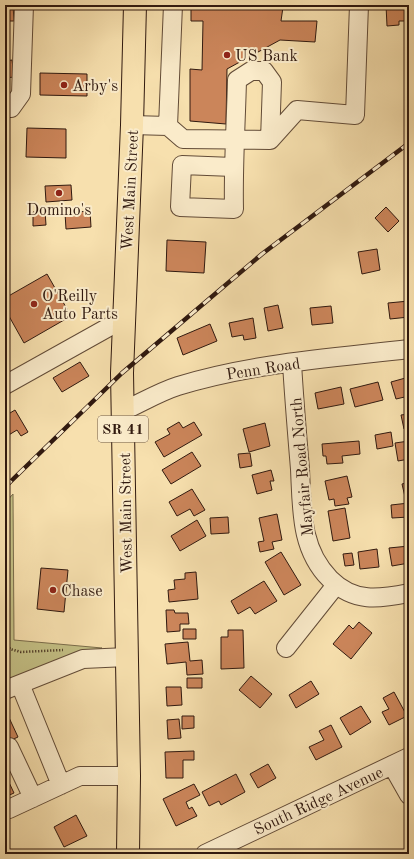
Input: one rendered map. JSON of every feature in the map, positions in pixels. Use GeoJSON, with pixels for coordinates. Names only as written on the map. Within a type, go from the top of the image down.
{"type":"FeatureCollection","features":[{"type":"Feature","properties":{"kind":"main road","name":"West Main Street"},"geometry":{"type":"LineString","coordinates":[[128,854],[129,776],[122,373],[132,126],[135,5]]}},
{"type":"Feature","properties":{"kind":"street"},"geometry":{"type":"LineString","coordinates":[[5,108],[11,108],[21,94],[24,5]]}},
{"type":"Feature","properties":{"kind":"street"},"geometry":{"type":"LineString","coordinates":[[168,126],[173,5]]}},
{"type":"Feature","properties":{"kind":"street"},"geometry":{"type":"LineString","coordinates":[[132,126],[168,126],[183,139],[270,140],[298,110],[355,115],[359,5]]}},
{"type":"Feature","properties":{"kind":"street"},"geometry":{"type":"LineString","coordinates":[[233,167],[236,139],[237,80],[251,71],[264,71],[272,82],[270,140]]}},
{"type":"Feature","properties":{"kind":"street"},"geometry":{"type":"LineString","coordinates":[[5,385],[125,318]]}},
{"type":"Feature","properties":{"kind":"street","name":"Penn Road"},"geometry":{"type":"LineString","coordinates":[[123,411],[176,387],[218,375],[292,363],[409,350]]}},
{"type":"Feature","properties":{"kind":"street","name":"Mayfair Road North"},"geometry":{"type":"LineString","coordinates":[[292,363],[304,524],[310,551],[320,569],[336,585],[349,594],[369,598],[390,597],[409,593]]}},
{"type":"Feature","properties":{"kind":"street"},"geometry":{"type":"LineString","coordinates":[[286,648],[336,585]]}},
{"type":"Feature","properties":{"kind":"street"},"geometry":{"type":"LineString","coordinates":[[61,785],[12,687],[83,659],[127,657]]}},
{"type":"Feature","properties":{"kind":"street"},"geometry":{"type":"LineString","coordinates":[[9,747],[33,798]]}},
{"type":"Feature","properties":{"kind":"street","name":"South Ridge Avenue"},"geometry":{"type":"LineString","coordinates":[[205,854],[409,757]]}},
{"type":"Feature","properties":{"kind":"street"},"geometry":{"type":"LineString","coordinates":[[392,765],[409,795]]}},
{"type":"Feature","properties":{"kind":"street"},"geometry":{"type":"LineString","coordinates":[[9,809],[80,776],[129,776]]}},
{"type":"Feature","properties":{"kind":"shaded area"},"geometry":{"type":"Polygon","coordinates":[[[13,494],[14,640],[102,648],[5,685],[5,503],[13,494]]]}},
{"type":"Feature","properties":{"kind":"building"},"geometry":{"type":"Polygon","coordinates":[[[5,5],[13,5],[14,21],[5,21],[5,5]]]}},
{"type":"Feature","properties":{"kind":"building","name":"US Bank"},"geometry":{"type":"Polygon","coordinates":[[[191,5],[283,7],[281,21],[317,21],[315,42],[280,40],[227,69],[226,124],[190,121],[190,69],[202,70],[203,21],[191,21],[191,5]]]}},
{"type":"Feature","properties":{"kind":"building"},"geometry":{"type":"Polygon","coordinates":[[[386,5],[405,5],[406,21],[399,21],[399,25],[387,26],[386,5]]]}},
{"type":"Feature","properties":{"kind":"building"},"geometry":{"type":"Polygon","coordinates":[[[12,60],[14,77],[5,78],[5,61],[12,60]]]}},
{"type":"Feature","properties":{"kind":"building","name":"Arby's"},"geometry":{"type":"Polygon","coordinates":[[[40,73],[87,74],[87,96],[40,95],[40,73]]]}},
{"type":"Feature","properties":{"kind":"building"},"geometry":{"type":"Polygon","coordinates":[[[27,128],[66,129],[66,158],[26,157],[27,128]]]}},
{"type":"Feature","properties":{"kind":"building","name":"Domino's"},"geometry":{"type":"Polygon","coordinates":[[[71,185],[72,200],[46,202],[45,186],[71,185]]]}},
{"type":"Feature","properties":{"kind":"building"},"geometry":{"type":"Polygon","coordinates":[[[386,207],[399,221],[388,232],[375,218],[386,207]]]}},
{"type":"Feature","properties":{"kind":"building"},"geometry":{"type":"Polygon","coordinates":[[[45,211],[46,225],[33,226],[33,212],[45,211]]]}},
{"type":"Feature","properties":{"kind":"building"},"geometry":{"type":"Polygon","coordinates":[[[90,211],[91,227],[66,229],[65,213],[90,211]]]}},
{"type":"Feature","properties":{"kind":"building"},"geometry":{"type":"Polygon","coordinates":[[[167,240],[206,242],[204,273],[166,271],[167,240]]]}},
{"type":"Feature","properties":{"kind":"building"},"geometry":{"type":"Polygon","coordinates":[[[377,249],[380,270],[362,274],[358,252],[377,249]]]}},
{"type":"Feature","properties":{"kind":"building","name":"O'Reilly Auto Parts"},"geometry":{"type":"Polygon","coordinates":[[[47,274],[71,316],[24,343],[5,309],[5,298],[47,274]]]}},
{"type":"Feature","properties":{"kind":"building"},"geometry":{"type":"Polygon","coordinates":[[[409,301],[409,317],[390,319],[388,303],[409,301]]]}},
{"type":"Feature","properties":{"kind":"building"},"geometry":{"type":"Polygon","coordinates":[[[278,305],[283,328],[268,331],[264,308],[278,305]]]}},
{"type":"Feature","properties":{"kind":"building"},"geometry":{"type":"Polygon","coordinates":[[[331,306],[333,323],[312,325],[310,308],[331,306]]]}},
{"type":"Feature","properties":{"kind":"building"},"geometry":{"type":"Polygon","coordinates":[[[253,318],[256,338],[244,340],[243,335],[232,337],[229,323],[253,318]]]}},
{"type":"Feature","properties":{"kind":"building"},"geometry":{"type":"Polygon","coordinates":[[[210,324],[217,341],[183,355],[177,338],[210,324]]]}},
{"type":"Feature","properties":{"kind":"building"},"geometry":{"type":"Polygon","coordinates":[[[80,362],[89,376],[62,392],[53,378],[80,362]]]}},
{"type":"Feature","properties":{"kind":"building"},"geometry":{"type":"Polygon","coordinates":[[[409,377],[409,396],[396,399],[391,382],[409,377]]]}},
{"type":"Feature","properties":{"kind":"building"},"geometry":{"type":"Polygon","coordinates":[[[378,382],[383,400],[355,407],[350,389],[378,382]]]}},
{"type":"Feature","properties":{"kind":"building"},"geometry":{"type":"Polygon","coordinates":[[[341,387],[344,404],[318,409],[315,393],[341,387]]]}},
{"type":"Feature","properties":{"kind":"building"},"geometry":{"type":"Polygon","coordinates":[[[15,410],[28,432],[21,436],[17,430],[7,436],[5,432],[5,416],[15,410]]]}},
{"type":"Feature","properties":{"kind":"building"},"geometry":{"type":"Polygon","coordinates":[[[409,414],[409,428],[404,429],[401,415],[409,414]]]}},
{"type":"Feature","properties":{"kind":"building"},"geometry":{"type":"Polygon","coordinates":[[[179,422],[183,428],[194,422],[202,435],[164,457],[155,442],[170,434],[167,429],[179,422]]]}},
{"type":"Feature","properties":{"kind":"building"},"geometry":{"type":"Polygon","coordinates":[[[265,423],[270,446],[249,452],[243,429],[265,423]]]}},
{"type":"Feature","properties":{"kind":"building"},"geometry":{"type":"Polygon","coordinates":[[[391,432],[393,446],[377,449],[375,435],[391,432]]]}},
{"type":"Feature","properties":{"kind":"building"},"geometry":{"type":"Polygon","coordinates":[[[359,441],[360,454],[342,456],[343,463],[327,464],[326,456],[323,456],[322,444],[359,441]]]}},
{"type":"Feature","properties":{"kind":"building"},"geometry":{"type":"Polygon","coordinates":[[[409,441],[409,459],[398,461],[395,443],[409,441]]]}},
{"type":"Feature","properties":{"kind":"building"},"geometry":{"type":"Polygon","coordinates":[[[192,452],[201,466],[171,484],[162,470],[192,452]]]}},
{"type":"Feature","properties":{"kind":"building"},"geometry":{"type":"Polygon","coordinates":[[[250,453],[252,466],[240,468],[238,454],[250,453]]]}},
{"type":"Feature","properties":{"kind":"building"},"geometry":{"type":"Polygon","coordinates":[[[271,470],[274,481],[270,481],[272,490],[257,494],[252,475],[271,470]]]}},
{"type":"Feature","properties":{"kind":"building"},"geometry":{"type":"Polygon","coordinates":[[[347,476],[352,497],[347,498],[349,504],[335,506],[334,499],[329,500],[325,481],[347,476]]]}},
{"type":"Feature","properties":{"kind":"building"},"geometry":{"type":"Polygon","coordinates":[[[409,482],[409,497],[405,497],[402,484],[409,482]]]}},
{"type":"Feature","properties":{"kind":"building"},"geometry":{"type":"Polygon","coordinates":[[[192,489],[205,510],[194,516],[190,509],[177,516],[169,502],[192,489]]]}},
{"type":"Feature","properties":{"kind":"building"},"geometry":{"type":"Polygon","coordinates":[[[409,503],[409,517],[392,518],[391,505],[409,503]]]}},
{"type":"Feature","properties":{"kind":"building"},"geometry":{"type":"Polygon","coordinates":[[[345,508],[350,538],[333,541],[328,511],[345,508]]]}},
{"type":"Feature","properties":{"kind":"building"},"geometry":{"type":"Polygon","coordinates":[[[277,514],[282,540],[272,542],[274,549],[260,552],[258,542],[264,541],[259,518],[277,514]]]}},
{"type":"Feature","properties":{"kind":"building"},"geometry":{"type":"Polygon","coordinates":[[[228,517],[229,533],[211,534],[210,518],[228,517]]]}},
{"type":"Feature","properties":{"kind":"building"},"geometry":{"type":"Polygon","coordinates":[[[197,520],[206,536],[180,551],[171,536],[197,520]]]}},
{"type":"Feature","properties":{"kind":"building"},"geometry":{"type":"Polygon","coordinates":[[[409,546],[409,563],[392,566],[389,548],[409,546]]]}},
{"type":"Feature","properties":{"kind":"building"},"geometry":{"type":"Polygon","coordinates":[[[377,549],[379,567],[360,569],[358,552],[377,549]]]}},
{"type":"Feature","properties":{"kind":"building"},"geometry":{"type":"Polygon","coordinates":[[[281,552],[301,585],[284,595],[265,562],[281,552]]]}},
{"type":"Feature","properties":{"kind":"building"},"geometry":{"type":"Polygon","coordinates":[[[352,553],[354,565],[345,566],[343,554],[352,553]]]}},
{"type":"Feature","properties":{"kind":"building","name":"Chase"},"geometry":{"type":"Polygon","coordinates":[[[41,568],[68,570],[64,612],[37,609],[41,568]]]}},
{"type":"Feature","properties":{"kind":"building"},"geometry":{"type":"Polygon","coordinates":[[[196,572],[198,599],[169,602],[168,590],[175,589],[174,580],[185,579],[185,573],[196,572]]]}},
{"type":"Feature","properties":{"kind":"building"},"geometry":{"type":"Polygon","coordinates":[[[264,581],[277,601],[255,614],[250,607],[238,614],[231,601],[264,581]]]}},
{"type":"Feature","properties":{"kind":"building"},"geometry":{"type":"Polygon","coordinates":[[[166,610],[174,610],[175,613],[188,613],[189,624],[180,624],[180,631],[167,632],[166,610]]]}},
{"type":"Feature","properties":{"kind":"building"},"geometry":{"type":"Polygon","coordinates":[[[359,622],[372,633],[351,659],[333,644],[349,625],[353,629],[359,622]]]}},
{"type":"Feature","properties":{"kind":"building"},"geometry":{"type":"Polygon","coordinates":[[[183,629],[196,629],[196,639],[183,639],[183,629]]]}},
{"type":"Feature","properties":{"kind":"building"},"geometry":{"type":"Polygon","coordinates":[[[228,630],[243,630],[244,668],[221,669],[221,637],[228,637],[228,630]]]}},
{"type":"Feature","properties":{"kind":"building"},"geometry":{"type":"Polygon","coordinates":[[[188,642],[190,661],[202,660],[203,674],[187,675],[186,662],[167,664],[165,644],[188,642]]]}},
{"type":"Feature","properties":{"kind":"building"},"geometry":{"type":"Polygon","coordinates":[[[251,676],[272,694],[260,708],[239,690],[251,676]]]}},
{"type":"Feature","properties":{"kind":"building"},"geometry":{"type":"Polygon","coordinates":[[[187,678],[202,678],[202,688],[187,688],[187,678]]]}},
{"type":"Feature","properties":{"kind":"building"},"geometry":{"type":"Polygon","coordinates":[[[311,681],[319,694],[296,708],[289,695],[311,681]]]}},
{"type":"Feature","properties":{"kind":"building"},"geometry":{"type":"Polygon","coordinates":[[[166,687],[181,687],[182,705],[167,706],[166,687]]]}},
{"type":"Feature","properties":{"kind":"building"},"geometry":{"type":"Polygon","coordinates":[[[394,692],[407,716],[389,725],[382,712],[389,709],[383,698],[394,692]]]}},
{"type":"Feature","properties":{"kind":"building"},"geometry":{"type":"Polygon","coordinates":[[[361,706],[371,722],[350,735],[340,718],[361,706]]]}},
{"type":"Feature","properties":{"kind":"building"},"geometry":{"type":"Polygon","coordinates":[[[5,709],[18,737],[5,743],[5,709]]]}},
{"type":"Feature","properties":{"kind":"building"},"geometry":{"type":"Polygon","coordinates":[[[182,716],[194,716],[194,728],[182,729],[182,716]]]}},
{"type":"Feature","properties":{"kind":"building"},"geometry":{"type":"Polygon","coordinates":[[[179,719],[181,738],[168,739],[167,720],[179,719]]]}},
{"type":"Feature","properties":{"kind":"building"},"geometry":{"type":"Polygon","coordinates":[[[331,725],[342,747],[316,760],[309,747],[324,740],[319,731],[331,725]]]}},
{"type":"Feature","properties":{"kind":"building"},"geometry":{"type":"Polygon","coordinates":[[[194,751],[194,760],[183,760],[183,778],[166,778],[165,752],[194,751]]]}},
{"type":"Feature","properties":{"kind":"building"},"geometry":{"type":"Polygon","coordinates":[[[268,764],[276,778],[258,788],[250,774],[268,764]]]}},
{"type":"Feature","properties":{"kind":"building"},"geometry":{"type":"Polygon","coordinates":[[[5,774],[14,793],[5,797],[5,774]]]}},
{"type":"Feature","properties":{"kind":"building"},"geometry":{"type":"Polygon","coordinates":[[[236,774],[245,792],[221,805],[219,801],[209,806],[202,792],[236,774]]]}},
{"type":"Feature","properties":{"kind":"building"},"geometry":{"type":"Polygon","coordinates":[[[194,784],[200,795],[186,802],[189,809],[192,807],[197,816],[176,826],[163,799],[194,784]]]}},
{"type":"Feature","properties":{"kind":"building"},"geometry":{"type":"Polygon","coordinates":[[[76,815],[87,836],[64,847],[54,827],[76,815]]]}},
{"type":"Feature","properties":{"kind":"railway"},"geometry":{"type":"LineString","coordinates":[[5,487],[122,373],[262,254],[409,143]]}},
{"type":"Feature","properties":{"kind":"place","name":"US Bank"},"geometry":{"type":"Point","coordinates":[227,55]}},
{"type":"Feature","properties":{"kind":"place","name":"Arby's"},"geometry":{"type":"Point","coordinates":[64,85]}},
{"type":"Feature","properties":{"kind":"place","name":"Domino's"},"geometry":{"type":"Point","coordinates":[59,193]}},
{"type":"Feature","properties":{"kind":"place","name":"O'Reilly Auto Parts"},"geometry":{"type":"Point","coordinates":[34,304]}},
{"type":"Feature","properties":{"kind":"place","name":"Chase"},"geometry":{"type":"Point","coordinates":[53,590]}}]}
